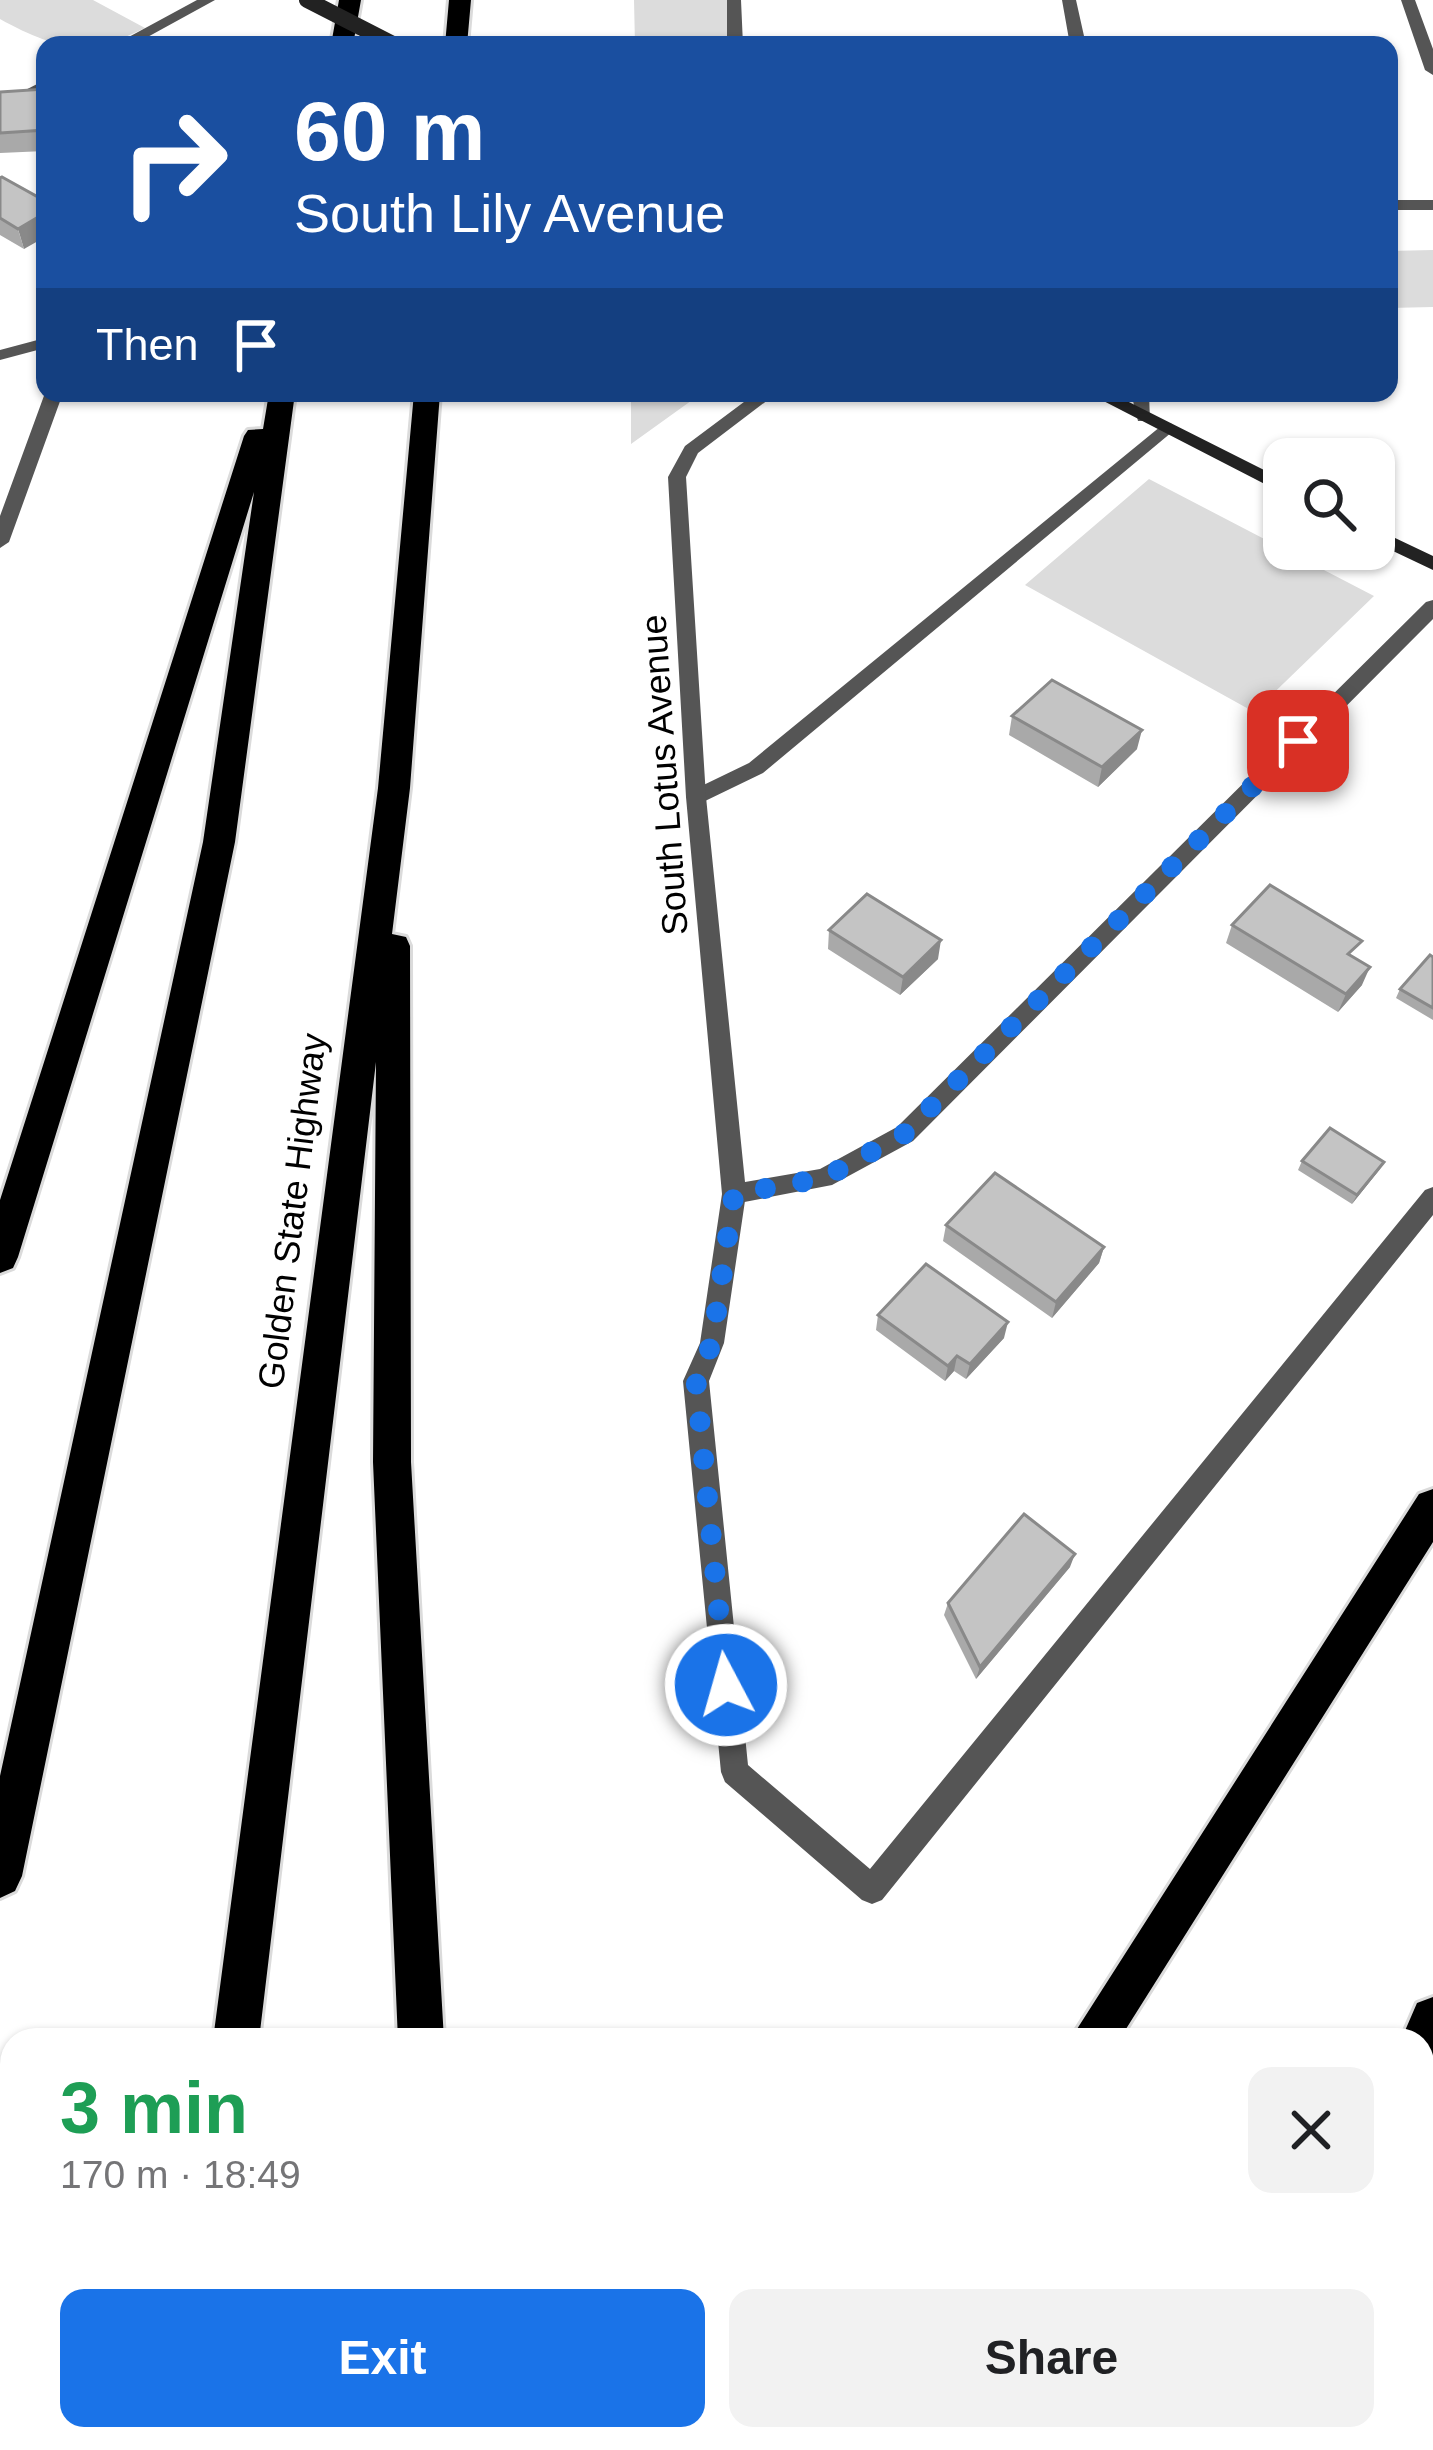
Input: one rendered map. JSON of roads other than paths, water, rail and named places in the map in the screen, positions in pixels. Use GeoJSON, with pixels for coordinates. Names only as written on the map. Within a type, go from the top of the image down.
{"type":"FeatureCollection","features":[{"type":"Feature","properties":{"kind":"highway"},"geometry":{"type":"LineString","coordinates":[[343,36],[350,0]]}},
{"type":"Feature","properties":{"kind":"highway"},"geometry":{"type":"LineString","coordinates":[[457,36],[460,0]]}},
{"type":"Feature","properties":{"kind":"highway"},"geometry":{"type":"LineString","coordinates":[[0,1257],[269,402]]}},
{"type":"Feature","properties":{"kind":"highway"},"geometry":{"type":"LineString","coordinates":[[0,1876],[219,842],[281,402]]}},
{"type":"Feature","properties":{"kind":"highway","name":"Golden State Highway"},"geometry":{"type":"LineString","coordinates":[[238,2028],[394,788],[426,402]]}},
{"type":"Feature","properties":{"kind":"highway"},"geometry":{"type":"LineString","coordinates":[[394,788],[392,1462],[420,2028]]}},
{"type":"Feature","properties":{"kind":"highway"},"geometry":{"type":"LineString","coordinates":[[1101,2028],[1433,1507]]}},
{"type":"Feature","properties":{"kind":"street"},"geometry":{"type":"LineString","coordinates":[[139,36],[208,0]]}},
{"type":"Feature","properties":{"kind":"street"},"geometry":{"type":"LineString","coordinates":[[307,0],[377,36]]}},
{"type":"Feature","properties":{"kind":"street"},"geometry":{"type":"LineString","coordinates":[[734,0],[735,36]]}},
{"type":"Feature","properties":{"kind":"street"},"geometry":{"type":"LineString","coordinates":[[1069,0],[1076,36]]}},
{"type":"Feature","properties":{"kind":"street"},"geometry":{"type":"LineString","coordinates":[[1408,0],[1433,70]]}},
{"type":"Feature","properties":{"kind":"street"},"geometry":{"type":"LineString","coordinates":[[0,109],[36,90]]}},
{"type":"Feature","properties":{"kind":"street"},"geometry":{"type":"LineString","coordinates":[[1398,205],[1433,205]]}},
{"type":"Feature","properties":{"kind":"street"},"geometry":{"type":"LineString","coordinates":[[0,355],[36,345]]}},
{"type":"Feature","properties":{"kind":"street"},"geometry":{"type":"LineString","coordinates":[[0,542],[51,402]]}},
{"type":"Feature","properties":{"kind":"street","name":"South Lotus Avenue"},"geometry":{"type":"LineString","coordinates":[[756,402],[691,450],[677,477],[696,797],[734,1194],[712,1343],[696,1381],[735,1772],[872,1890],[1433,1197]]}},
{"type":"Feature","properties":{"kind":"street"},"geometry":{"type":"LineString","coordinates":[[1115,402],[1263,477]]}},
{"type":"Feature","properties":{"kind":"street"},"geometry":{"type":"LineString","coordinates":[[1142,402],[1144,417]]}},
{"type":"Feature","properties":{"kind":"street"},"geometry":{"type":"LineString","coordinates":[[696,797],[756,768],[1166,428]]}},
{"type":"Feature","properties":{"kind":"street"},"geometry":{"type":"LineString","coordinates":[[1395,545],[1433,565]]}},
{"type":"Feature","properties":{"kind":"street"},"geometry":{"type":"LineString","coordinates":[[734,1194],[824,1178],[904,1134],[1433,607]]}}]}
